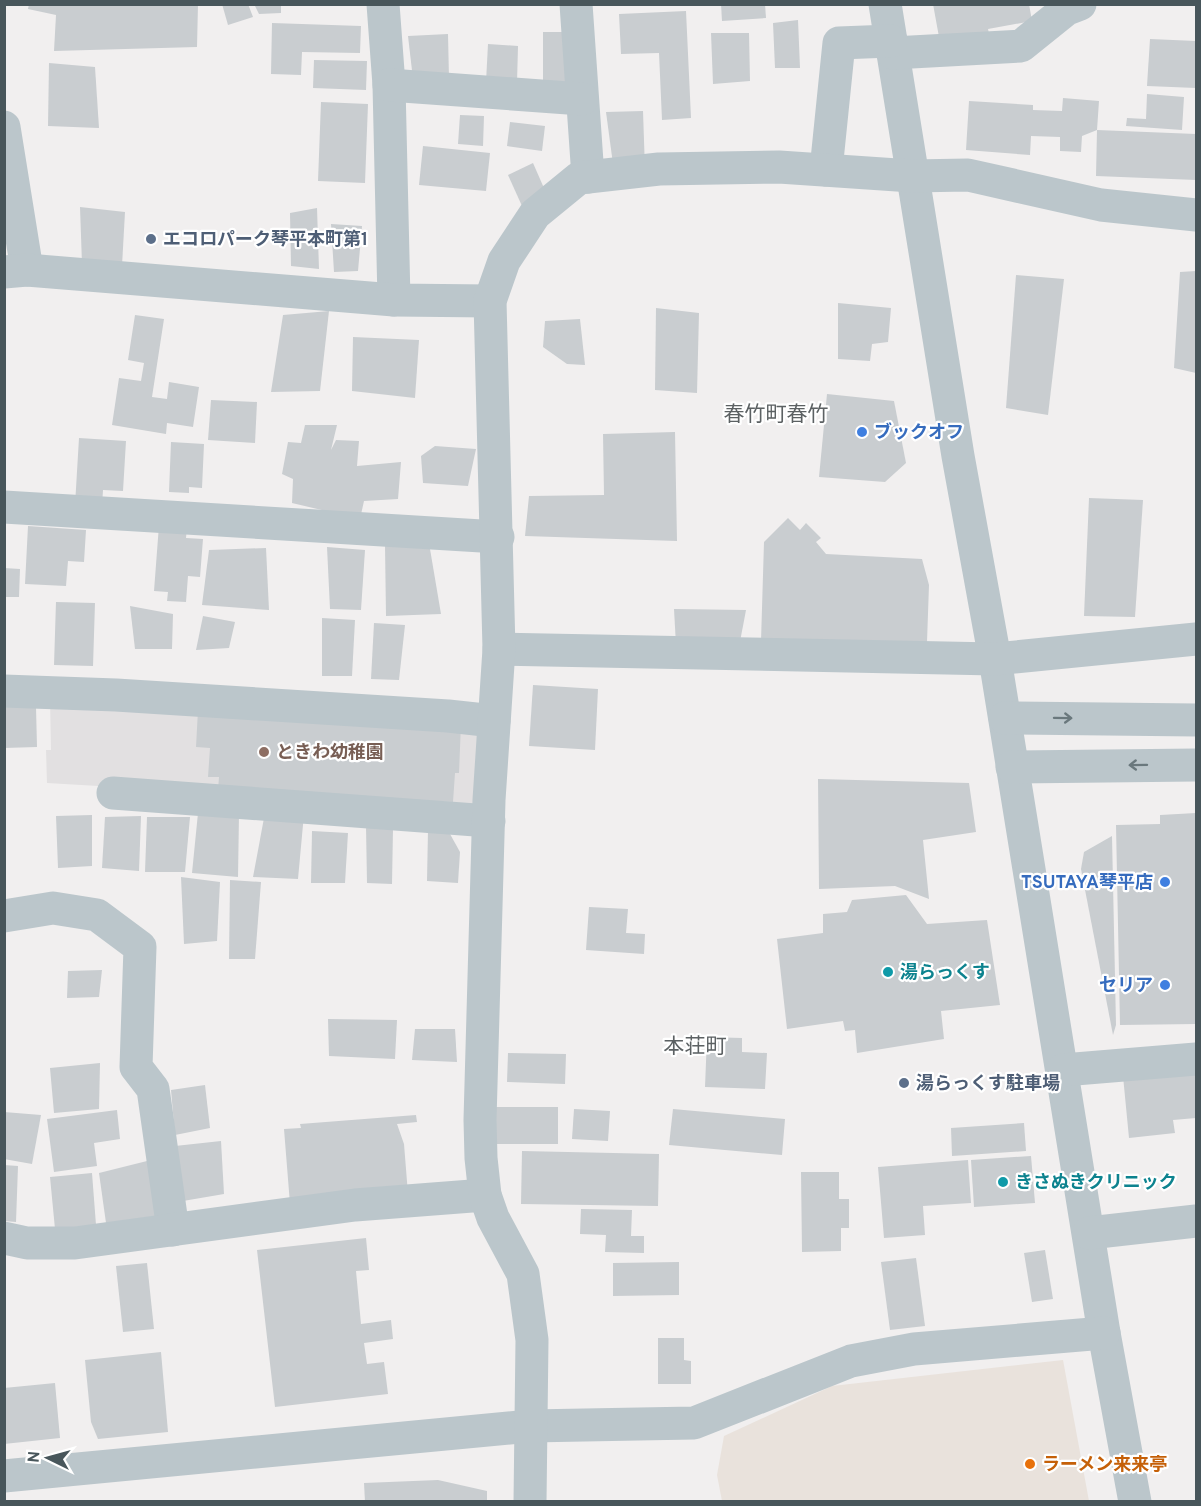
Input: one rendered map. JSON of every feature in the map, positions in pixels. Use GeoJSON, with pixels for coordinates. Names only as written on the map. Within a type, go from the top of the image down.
{"type":"FeatureCollection","features":[{"type":"Feature","properties":{"kind":"street"},"geometry":{"type":"LineString","coordinates":[[383,4],[389,85],[394,300]]}},
{"type":"Feature","properties":{"kind":"street"},"geometry":{"type":"LineString","coordinates":[[576,4],[588,177]]}},
{"type":"Feature","properties":{"kind":"street"},"geometry":{"type":"LineString","coordinates":[[885,4],[958,456],[1005,717],[1104,1333],[1135,1502]]}},
{"type":"Feature","properties":{"kind":"street"},"geometry":{"type":"LineString","coordinates":[[826,170],[839,43],[892,47],[1021,46],[1067,9],[1080,4]]}},
{"type":"Feature","properties":{"kind":"street"},"geometry":{"type":"LineString","coordinates":[[389,85],[582,99]]}},
{"type":"Feature","properties":{"kind":"street"},"geometry":{"type":"LineString","coordinates":[[4,127],[16,271],[394,300],[490,301]]}},
{"type":"Feature","properties":{"kind":"street"},"geometry":{"type":"LineString","coordinates":[[530,1502],[532,1340],[523,1274],[493,1218],[485,1195],[480,1120],[489,821],[499,649],[498,537],[490,301],[504,261],[535,214],[579,178],[659,169],[779,167],[912,176],[968,175],[1101,205],[1197,215]]}},
{"type":"Feature","properties":{"kind":"street"},"geometry":{"type":"LineString","coordinates":[[4,507],[498,537]]}},
{"type":"Feature","properties":{"kind":"street"},"geometry":{"type":"LineString","coordinates":[[499,649],[995,658],[1197,639]]}},
{"type":"Feature","properties":{"kind":"street"},"geometry":{"type":"LineString","coordinates":[[4,691],[116,695],[448,716],[494,721]]}},
{"type":"Feature","properties":{"kind":"street"},"geometry":{"type":"LineString","coordinates":[[1005,717],[1197,720]]}},
{"type":"Feature","properties":{"kind":"street"},"geometry":{"type":"LineString","coordinates":[[1012,767],[1197,765]]}},
{"type":"Feature","properties":{"kind":"street"},"geometry":{"type":"LineString","coordinates":[[113,793],[489,821]]}},
{"type":"Feature","properties":{"kind":"street"},"geometry":{"type":"LineString","coordinates":[[4,916],[53,908],[97,915],[140,947],[136,1067],[153,1089],[173,1230]]}},
{"type":"Feature","properties":{"kind":"street"},"geometry":{"type":"LineString","coordinates":[[1063,1070],[1197,1059]]}},
{"type":"Feature","properties":{"kind":"street"},"geometry":{"type":"LineString","coordinates":[[4,1238],[27,1243],[75,1243],[355,1204],[485,1195]]}},
{"type":"Feature","properties":{"kind":"street"},"geometry":{"type":"LineString","coordinates":[[1089,1233],[1197,1221]]}},
{"type":"Feature","properties":{"kind":"street"},"geometry":{"type":"LineString","coordinates":[[4,1476],[530,1426],[694,1424],[850,1361],[914,1349],[1104,1333]]}},
{"type":"Feature","properties":{"kind":"shaded area","name":"ときわ幼稚園"},"geometry":{"type":"Polygon","coordinates":[[[50,698],[479,723],[477,808],[47,783],[46,750],[51,750],[50,698]]]}},
{"type":"Feature","properties":{"kind":"shaded area"},"geometry":{"type":"Polygon","coordinates":[[[1063,1360],[1089,1501],[722,1501],[717,1475],[724,1436],[832,1386],[1063,1360]]]}},
{"type":"Feature","properties":{"kind":"building"},"geometry":{"type":"Polygon","coordinates":[[[29,4],[198,4],[197,47],[54,51],[56,15],[28,9],[29,4]]]}},
{"type":"Feature","properties":{"kind":"building"},"geometry":{"type":"Polygon","coordinates":[[[222,4],[248,4],[253,17],[228,25],[222,4]]]}},
{"type":"Feature","properties":{"kind":"building"},"geometry":{"type":"Polygon","coordinates":[[[254,4],[281,4],[281,13],[259,14],[254,4]]]}},
{"type":"Feature","properties":{"kind":"building"},"geometry":{"type":"Polygon","coordinates":[[[721,4],[765,4],[766,18],[722,21],[721,4]]]}},
{"type":"Feature","properties":{"kind":"building"},"geometry":{"type":"Polygon","coordinates":[[[933,4],[1029,4],[1032,21],[988,29],[990,38],[941,48],[933,4]]]}},
{"type":"Feature","properties":{"kind":"building"},"geometry":{"type":"Polygon","coordinates":[[[686,11],[691,118],[662,120],[659,53],[621,54],[619,14],[686,11]]]}},
{"type":"Feature","properties":{"kind":"building"},"geometry":{"type":"Polygon","coordinates":[[[798,20],[800,68],[775,68],[773,23],[798,20]]]}},
{"type":"Feature","properties":{"kind":"building"},"geometry":{"type":"Polygon","coordinates":[[[272,23],[361,26],[360,53],[302,52],[301,75],[271,74],[272,23]]]}},
{"type":"Feature","properties":{"kind":"building"},"geometry":{"type":"Polygon","coordinates":[[[543,32],[567,32],[567,83],[543,83],[543,32]]]}},
{"type":"Feature","properties":{"kind":"building"},"geometry":{"type":"Polygon","coordinates":[[[711,33],[749,33],[750,81],[713,84],[711,33]]]}},
{"type":"Feature","properties":{"kind":"building"},"geometry":{"type":"Polygon","coordinates":[[[448,34],[449,79],[413,79],[408,36],[448,34]]]}},
{"type":"Feature","properties":{"kind":"building"},"geometry":{"type":"Polygon","coordinates":[[[1150,39],[1196,41],[1196,88],[1147,86],[1150,39]]]}},
{"type":"Feature","properties":{"kind":"building"},"geometry":{"type":"Polygon","coordinates":[[[488,44],[518,46],[517,83],[486,82],[488,44]]]}},
{"type":"Feature","properties":{"kind":"building"},"geometry":{"type":"Polygon","coordinates":[[[314,60],[367,61],[366,90],[313,88],[314,60]]]}},
{"type":"Feature","properties":{"kind":"building"},"geometry":{"type":"Polygon","coordinates":[[[49,63],[95,67],[99,128],[48,126],[49,63]]]}},
{"type":"Feature","properties":{"kind":"building"},"geometry":{"type":"Polygon","coordinates":[[[1147,94],[1184,97],[1182,130],[1126,126],[1127,118],[1146,119],[1147,94]]]}},
{"type":"Feature","properties":{"kind":"building"},"geometry":{"type":"Polygon","coordinates":[[[1063,98],[1099,101],[1097,130],[1082,136],[1081,152],[1060,151],[1060,137],[1031,136],[1030,155],[966,150],[969,101],[1033,105],[1033,110],[1062,111],[1063,98]]]}},
{"type":"Feature","properties":{"kind":"building"},"geometry":{"type":"Polygon","coordinates":[[[321,102],[368,104],[365,183],[318,181],[321,102]]]}},
{"type":"Feature","properties":{"kind":"building"},"geometry":{"type":"Polygon","coordinates":[[[643,111],[645,170],[613,164],[606,112],[643,111]]]}},
{"type":"Feature","properties":{"kind":"building"},"geometry":{"type":"Polygon","coordinates":[[[460,115],[484,116],[483,146],[458,144],[460,115]]]}},
{"type":"Feature","properties":{"kind":"building"},"geometry":{"type":"Polygon","coordinates":[[[510,122],[545,126],[542,151],[507,146],[510,122]]]}},
{"type":"Feature","properties":{"kind":"building"},"geometry":{"type":"Polygon","coordinates":[[[1097,130],[1196,134],[1196,180],[1096,176],[1097,130]]]}},
{"type":"Feature","properties":{"kind":"building"},"geometry":{"type":"Polygon","coordinates":[[[423,146],[490,153],[486,191],[419,185],[423,146]]]}},
{"type":"Feature","properties":{"kind":"building"},"geometry":{"type":"Polygon","coordinates":[[[533,163],[547,195],[522,206],[508,175],[533,163]]]}},
{"type":"Feature","properties":{"kind":"building"},"geometry":{"type":"Polygon","coordinates":[[[80,207],[125,212],[122,266],[82,264],[80,207]]]}},
{"type":"Feature","properties":{"kind":"building"},"geometry":{"type":"Polygon","coordinates":[[[317,208],[319,269],[291,266],[290,213],[317,208]]]}},
{"type":"Feature","properties":{"kind":"building"},"geometry":{"type":"Polygon","coordinates":[[[331,224],[362,226],[358,271],[334,272],[331,224]]]}},
{"type":"Feature","properties":{"kind":"building"},"geometry":{"type":"Polygon","coordinates":[[[1196,271],[1196,373],[1174,368],[1180,272],[1196,271]]]}},
{"type":"Feature","properties":{"kind":"building"},"geometry":{"type":"Polygon","coordinates":[[[1016,275],[1064,279],[1048,415],[1006,408],[1016,275]]]}},
{"type":"Feature","properties":{"kind":"building"},"geometry":{"type":"Polygon","coordinates":[[[838,303],[891,308],[888,342],[872,344],[870,361],[838,359],[838,303]]]}},
{"type":"Feature","properties":{"kind":"building"},"geometry":{"type":"Polygon","coordinates":[[[656,308],[699,313],[697,393],[655,390],[656,308]]]}},
{"type":"Feature","properties":{"kind":"building"},"geometry":{"type":"Polygon","coordinates":[[[329,311],[320,391],[271,392],[283,315],[329,311]]]}},
{"type":"Feature","properties":{"kind":"building"},"geometry":{"type":"Polygon","coordinates":[[[135,315],[164,319],[152,397],[167,399],[169,382],[199,387],[193,427],[167,423],[166,434],[112,425],[119,378],[141,381],[144,363],[128,360],[135,315]]]}},
{"type":"Feature","properties":{"kind":"building"},"geometry":{"type":"Polygon","coordinates":[[[580,319],[585,365],[567,364],[543,347],[545,321],[580,319]]]}},
{"type":"Feature","properties":{"kind":"building"},"geometry":{"type":"Polygon","coordinates":[[[353,337],[419,340],[415,398],[352,391],[353,337]]]}},
{"type":"Feature","properties":{"kind":"building","name":"ブックオフ"},"geometry":{"type":"Polygon","coordinates":[[[827,394],[894,401],[906,463],[885,482],[819,477],[827,394]]]}},
{"type":"Feature","properties":{"kind":"building"},"geometry":{"type":"Polygon","coordinates":[[[211,400],[257,402],[255,443],[208,440],[211,400]]]}},
{"type":"Feature","properties":{"kind":"building"},"geometry":{"type":"Polygon","coordinates":[[[305,425],[337,425],[331,450],[336,440],[359,441],[357,466],[401,462],[398,499],[364,501],[360,519],[292,503],[293,479],[282,474],[288,442],[301,443],[305,425]]]}},
{"type":"Feature","properties":{"kind":"building"},"geometry":{"type":"Polygon","coordinates":[[[675,432],[677,541],[525,536],[529,496],[604,495],[603,434],[675,432]]]}},
{"type":"Feature","properties":{"kind":"building"},"geometry":{"type":"Polygon","coordinates":[[[79,438],[126,441],[123,491],[103,490],[102,506],[75,505],[79,438]]]}},
{"type":"Feature","properties":{"kind":"building"},"geometry":{"type":"Polygon","coordinates":[[[171,442],[204,444],[202,488],[189,487],[189,493],[169,492],[171,442]]]}},
{"type":"Feature","properties":{"kind":"building"},"geometry":{"type":"Polygon","coordinates":[[[435,446],[476,449],[468,486],[423,483],[421,456],[435,446]]]}},
{"type":"Feature","properties":{"kind":"building"},"geometry":{"type":"Polygon","coordinates":[[[1089,498],[1143,500],[1135,617],[1084,616],[1089,498]]]}},
{"type":"Feature","properties":{"kind":"building"},"geometry":{"type":"Polygon","coordinates":[[[788,518],[800,530],[806,523],[821,538],[816,542],[826,554],[922,559],[929,585],[927,642],[761,641],[764,542],[788,518]]]}},
{"type":"Feature","properties":{"kind":"building"},"geometry":{"type":"Polygon","coordinates":[[[159,525],[187,527],[186,538],[203,539],[200,577],[188,576],[186,602],[167,601],[168,592],[154,591],[159,525]]]}},
{"type":"Feature","properties":{"kind":"building"},"geometry":{"type":"Polygon","coordinates":[[[28,526],[86,530],[84,562],[68,561],[66,586],[25,584],[28,526]]]}},
{"type":"Feature","properties":{"kind":"building"},"geometry":{"type":"Polygon","coordinates":[[[385,545],[430,549],[441,614],[386,616],[385,545]]]}},
{"type":"Feature","properties":{"kind":"building"},"geometry":{"type":"Polygon","coordinates":[[[327,547],[365,550],[361,610],[330,609],[327,547]]]}},
{"type":"Feature","properties":{"kind":"building"},"geometry":{"type":"Polygon","coordinates":[[[266,548],[269,610],[202,605],[209,550],[266,548]]]}},
{"type":"Feature","properties":{"kind":"building"},"geometry":{"type":"Polygon","coordinates":[[[4,568],[20,569],[19,597],[4,597],[4,568]]]}},
{"type":"Feature","properties":{"kind":"building"},"geometry":{"type":"Polygon","coordinates":[[[56,602],[95,603],[93,666],[54,665],[56,602]]]}},
{"type":"Feature","properties":{"kind":"building"},"geometry":{"type":"Polygon","coordinates":[[[130,606],[173,614],[172,649],[135,649],[130,606]]]}},
{"type":"Feature","properties":{"kind":"building"},"geometry":{"type":"Polygon","coordinates":[[[674,609],[746,610],[739,647],[676,645],[674,609]]]}},
{"type":"Feature","properties":{"kind":"building"},"geometry":{"type":"Polygon","coordinates":[[[203,616],[235,622],[229,648],[196,650],[203,616]]]}},
{"type":"Feature","properties":{"kind":"building"},"geometry":{"type":"Polygon","coordinates":[[[322,618],[355,620],[352,676],[322,676],[322,618]]]}},
{"type":"Feature","properties":{"kind":"building"},"geometry":{"type":"Polygon","coordinates":[[[374,623],[405,625],[399,680],[371,679],[374,623]]]}},
{"type":"Feature","properties":{"kind":"building"},"geometry":{"type":"Polygon","coordinates":[[[533,685],[598,689],[595,750],[529,746],[533,685]]]}},
{"type":"Feature","properties":{"kind":"building"},"geometry":{"type":"Polygon","coordinates":[[[4,707],[36,707],[37,747],[4,748],[4,707]]]}},
{"type":"Feature","properties":{"kind":"building"},"geometry":{"type":"Polygon","coordinates":[[[198,710],[461,723],[459,773],[455,773],[453,802],[218,790],[219,777],[208,777],[210,748],[196,747],[198,710]]]}},
{"type":"Feature","properties":{"kind":"building"},"geometry":{"type":"Polygon","coordinates":[[[818,779],[969,783],[976,832],[923,840],[929,899],[895,886],[819,889],[818,779]]]}},
{"type":"Feature","properties":{"kind":"building"},"geometry":{"type":"Polygon","coordinates":[[[198,813],[239,813],[238,877],[192,873],[198,813]]]}},
{"type":"Feature","properties":{"kind":"building"},"geometry":{"type":"Polygon","coordinates":[[[1196,813],[1196,1024],[1120,1025],[1116,825],[1160,824],[1160,815],[1196,813]]]}},
{"type":"Feature","properties":{"kind":"building"},"geometry":{"type":"Polygon","coordinates":[[[304,814],[298,879],[253,877],[264,818],[304,814]]]}},
{"type":"Feature","properties":{"kind":"building"},"geometry":{"type":"Polygon","coordinates":[[[92,815],[92,866],[58,868],[56,816],[92,815]]]}},
{"type":"Feature","properties":{"kind":"building"},"geometry":{"type":"Polygon","coordinates":[[[141,816],[139,871],[102,868],[105,817],[141,816]]]}},
{"type":"Feature","properties":{"kind":"building"},"geometry":{"type":"Polygon","coordinates":[[[147,817],[190,817],[185,872],[145,872],[147,817]]]}},
{"type":"Feature","properties":{"kind":"building"},"geometry":{"type":"Polygon","coordinates":[[[445,825],[460,852],[458,883],[427,881],[428,830],[445,825]]]}},
{"type":"Feature","properties":{"kind":"building"},"geometry":{"type":"Polygon","coordinates":[[[366,826],[393,828],[392,884],[367,883],[366,826]]]}},
{"type":"Feature","properties":{"kind":"building"},"geometry":{"type":"Polygon","coordinates":[[[312,831],[348,833],[345,883],[311,883],[312,831]]]}},
{"type":"Feature","properties":{"kind":"building"},"geometry":{"type":"Polygon","coordinates":[[[1112,836],[1116,1025],[1113,1035],[1081,869],[1084,852],[1112,836]]]}},
{"type":"Feature","properties":{"kind":"building"},"geometry":{"type":"Polygon","coordinates":[[[181,877],[220,882],[217,941],[184,944],[181,877]]]}},
{"type":"Feature","properties":{"kind":"building"},"geometry":{"type":"Polygon","coordinates":[[[230,880],[261,882],[255,959],[229,959],[230,880]]]}},
{"type":"Feature","properties":{"kind":"building","name":"湯らっくす"},"geometry":{"type":"Polygon","coordinates":[[[906,895],[927,924],[987,920],[1000,1005],[941,1011],[944,1039],[857,1053],[855,1030],[845,1031],[843,1021],[787,1029],[777,939],[823,933],[823,914],[847,912],[852,900],[906,895]]]}},
{"type":"Feature","properties":{"kind":"building"},"geometry":{"type":"Polygon","coordinates":[[[589,907],[628,909],[626,933],[645,934],[644,954],[586,950],[589,907]]]}},
{"type":"Feature","properties":{"kind":"building"},"geometry":{"type":"Polygon","coordinates":[[[102,970],[99,997],[67,998],[68,971],[102,970]]]}},
{"type":"Feature","properties":{"kind":"building"},"geometry":{"type":"Polygon","coordinates":[[[328,1019],[397,1020],[395,1059],[329,1056],[328,1019]]]}},
{"type":"Feature","properties":{"kind":"building"},"geometry":{"type":"Polygon","coordinates":[[[415,1029],[455,1029],[457,1062],[412,1060],[415,1029]]]}},
{"type":"Feature","properties":{"kind":"building"},"geometry":{"type":"Polygon","coordinates":[[[707,1037],[742,1038],[742,1052],[767,1053],[765,1089],[705,1087],[707,1037]]]}},
{"type":"Feature","properties":{"kind":"building"},"geometry":{"type":"Polygon","coordinates":[[[508,1053],[566,1054],[565,1084],[507,1082],[508,1053]]]}},
{"type":"Feature","properties":{"kind":"building"},"geometry":{"type":"Polygon","coordinates":[[[100,1063],[99,1109],[54,1113],[50,1068],[100,1063]]]}},
{"type":"Feature","properties":{"kind":"building"},"geometry":{"type":"Polygon","coordinates":[[[1196,1069],[1196,1118],[1173,1120],[1175,1133],[1129,1138],[1123,1076],[1196,1069]]]}},
{"type":"Feature","properties":{"kind":"building"},"geometry":{"type":"Polygon","coordinates":[[[205,1085],[210,1128],[175,1135],[171,1090],[205,1085]]]}},
{"type":"Feature","properties":{"kind":"building"},"geometry":{"type":"Polygon","coordinates":[[[494,1107],[558,1107],[558,1144],[494,1144],[494,1107]]]}},
{"type":"Feature","properties":{"kind":"building"},"geometry":{"type":"Polygon","coordinates":[[[574,1109],[610,1111],[608,1141],[572,1139],[574,1109]]]}},
{"type":"Feature","properties":{"kind":"building"},"geometry":{"type":"Polygon","coordinates":[[[673,1109],[785,1119],[782,1155],[669,1145],[673,1109]]]}},
{"type":"Feature","properties":{"kind":"building"},"geometry":{"type":"Polygon","coordinates":[[[117,1110],[120,1139],[94,1143],[97,1166],[54,1172],[47,1119],[117,1110]]]}},
{"type":"Feature","properties":{"kind":"building"},"geometry":{"type":"Polygon","coordinates":[[[4,1112],[41,1115],[32,1164],[4,1159],[4,1112]]]}},
{"type":"Feature","properties":{"kind":"building"},"geometry":{"type":"Polygon","coordinates":[[[416,1115],[417,1122],[397,1124],[404,1144],[408,1194],[290,1204],[284,1129],[301,1128],[300,1124],[416,1115]]]}},
{"type":"Feature","properties":{"kind":"building"},"geometry":{"type":"Polygon","coordinates":[[[1024,1123],[1026,1151],[952,1156],[951,1128],[1024,1123]]]}},
{"type":"Feature","properties":{"kind":"building"},"geometry":{"type":"Polygon","coordinates":[[[221,1141],[224,1194],[183,1201],[175,1146],[221,1141]]]}},
{"type":"Feature","properties":{"kind":"building"},"geometry":{"type":"Polygon","coordinates":[[[522,1151],[659,1154],[658,1206],[521,1204],[522,1151]]]}},
{"type":"Feature","properties":{"kind":"building","name":"きさぬきクリニック"},"geometry":{"type":"Polygon","coordinates":[[[1031,1156],[1035,1203],[974,1207],[971,1160],[1031,1156]]]}},
{"type":"Feature","properties":{"kind":"building"},"geometry":{"type":"Polygon","coordinates":[[[155,1159],[164,1215],[106,1223],[99,1173],[155,1159]]]}},
{"type":"Feature","properties":{"kind":"building"},"geometry":{"type":"Polygon","coordinates":[[[968,1160],[971,1203],[923,1206],[925,1235],[884,1238],[878,1167],[968,1160]]]}},
{"type":"Feature","properties":{"kind":"building"},"geometry":{"type":"Polygon","coordinates":[[[4,1165],[18,1166],[16,1222],[4,1221],[4,1165]]]}},
{"type":"Feature","properties":{"kind":"building"},"geometry":{"type":"Polygon","coordinates":[[[801,1172],[839,1172],[839,1199],[849,1199],[849,1228],[841,1228],[841,1251],[802,1252],[801,1172]]]}},
{"type":"Feature","properties":{"kind":"building"},"geometry":{"type":"Polygon","coordinates":[[[92,1173],[96,1225],[55,1229],[50,1177],[92,1173]]]}},
{"type":"Feature","properties":{"kind":"building"},"geometry":{"type":"Polygon","coordinates":[[[581,1209],[632,1210],[631,1236],[644,1236],[644,1253],[605,1252],[606,1235],[580,1234],[581,1209]]]}},
{"type":"Feature","properties":{"kind":"building"},"geometry":{"type":"Polygon","coordinates":[[[366,1238],[369,1270],[356,1271],[361,1324],[391,1320],[393,1339],[364,1343],[367,1364],[384,1362],[388,1394],[275,1407],[257,1250],[366,1238]]]}},
{"type":"Feature","properties":{"kind":"building"},"geometry":{"type":"Polygon","coordinates":[[[1045,1250],[1053,1299],[1032,1302],[1024,1253],[1045,1250]]]}},
{"type":"Feature","properties":{"kind":"building"},"geometry":{"type":"Polygon","coordinates":[[[916,1258],[925,1326],[890,1330],[881,1262],[916,1258]]]}},
{"type":"Feature","properties":{"kind":"building"},"geometry":{"type":"Polygon","coordinates":[[[679,1262],[679,1295],[613,1296],[613,1263],[679,1262]]]}},
{"type":"Feature","properties":{"kind":"building"},"geometry":{"type":"Polygon","coordinates":[[[147,1263],[154,1329],[123,1332],[116,1266],[147,1263]]]}},
{"type":"Feature","properties":{"kind":"building"},"geometry":{"type":"Polygon","coordinates":[[[658,1338],[684,1338],[684,1360],[691,1361],[691,1384],[658,1384],[658,1338]]]}},
{"type":"Feature","properties":{"kind":"building"},"geometry":{"type":"Polygon","coordinates":[[[161,1352],[168,1432],[98,1439],[91,1422],[85,1360],[161,1352]]]}},
{"type":"Feature","properties":{"kind":"building"},"geometry":{"type":"Polygon","coordinates":[[[55,1383],[60,1438],[4,1444],[4,1388],[55,1383]]]}},
{"type":"Feature","properties":{"kind":"building"},"geometry":{"type":"Polygon","coordinates":[[[438,1480],[487,1491],[487,1502],[365,1502],[364,1483],[438,1480]]]}},
{"type":"Feature","properties":{"kind":"place","name":"エコロパーク琴平本町第1"},"geometry":{"type":"Point","coordinates":[151,239]}},
{"type":"Feature","properties":{"kind":"place","name":"ブックオフ"},"geometry":{"type":"Point","coordinates":[862,432]}},
{"type":"Feature","properties":{"kind":"place","name":"ときわ幼稚園"},"geometry":{"type":"Point","coordinates":[264,752]}},
{"type":"Feature","properties":{"kind":"place","name":"TSUTAYA琴平店"},"geometry":{"type":"Point","coordinates":[1165,882]}},
{"type":"Feature","properties":{"kind":"place","name":"湯らっくす"},"geometry":{"type":"Point","coordinates":[888,972]}},
{"type":"Feature","properties":{"kind":"place","name":"セリア"},"geometry":{"type":"Point","coordinates":[1165,985]}},
{"type":"Feature","properties":{"kind":"place","name":"湯らっくす駐車場"},"geometry":{"type":"Point","coordinates":[904,1083]}},
{"type":"Feature","properties":{"kind":"place","name":"きさぬきクリニック"},"geometry":{"type":"Point","coordinates":[1003,1182]}},
{"type":"Feature","properties":{"kind":"place","name":"ラーメン来来亭"},"geometry":{"type":"Point","coordinates":[1030,1464]}},
{"type":"Feature","properties":{"kind":"district","name":"春竹町春竹"},"geometry":{"type":"Point","coordinates":[776,414]}},
{"type":"Feature","properties":{"kind":"district","name":"本荘町"},"geometry":{"type":"Point","coordinates":[695,1046]}}]}
